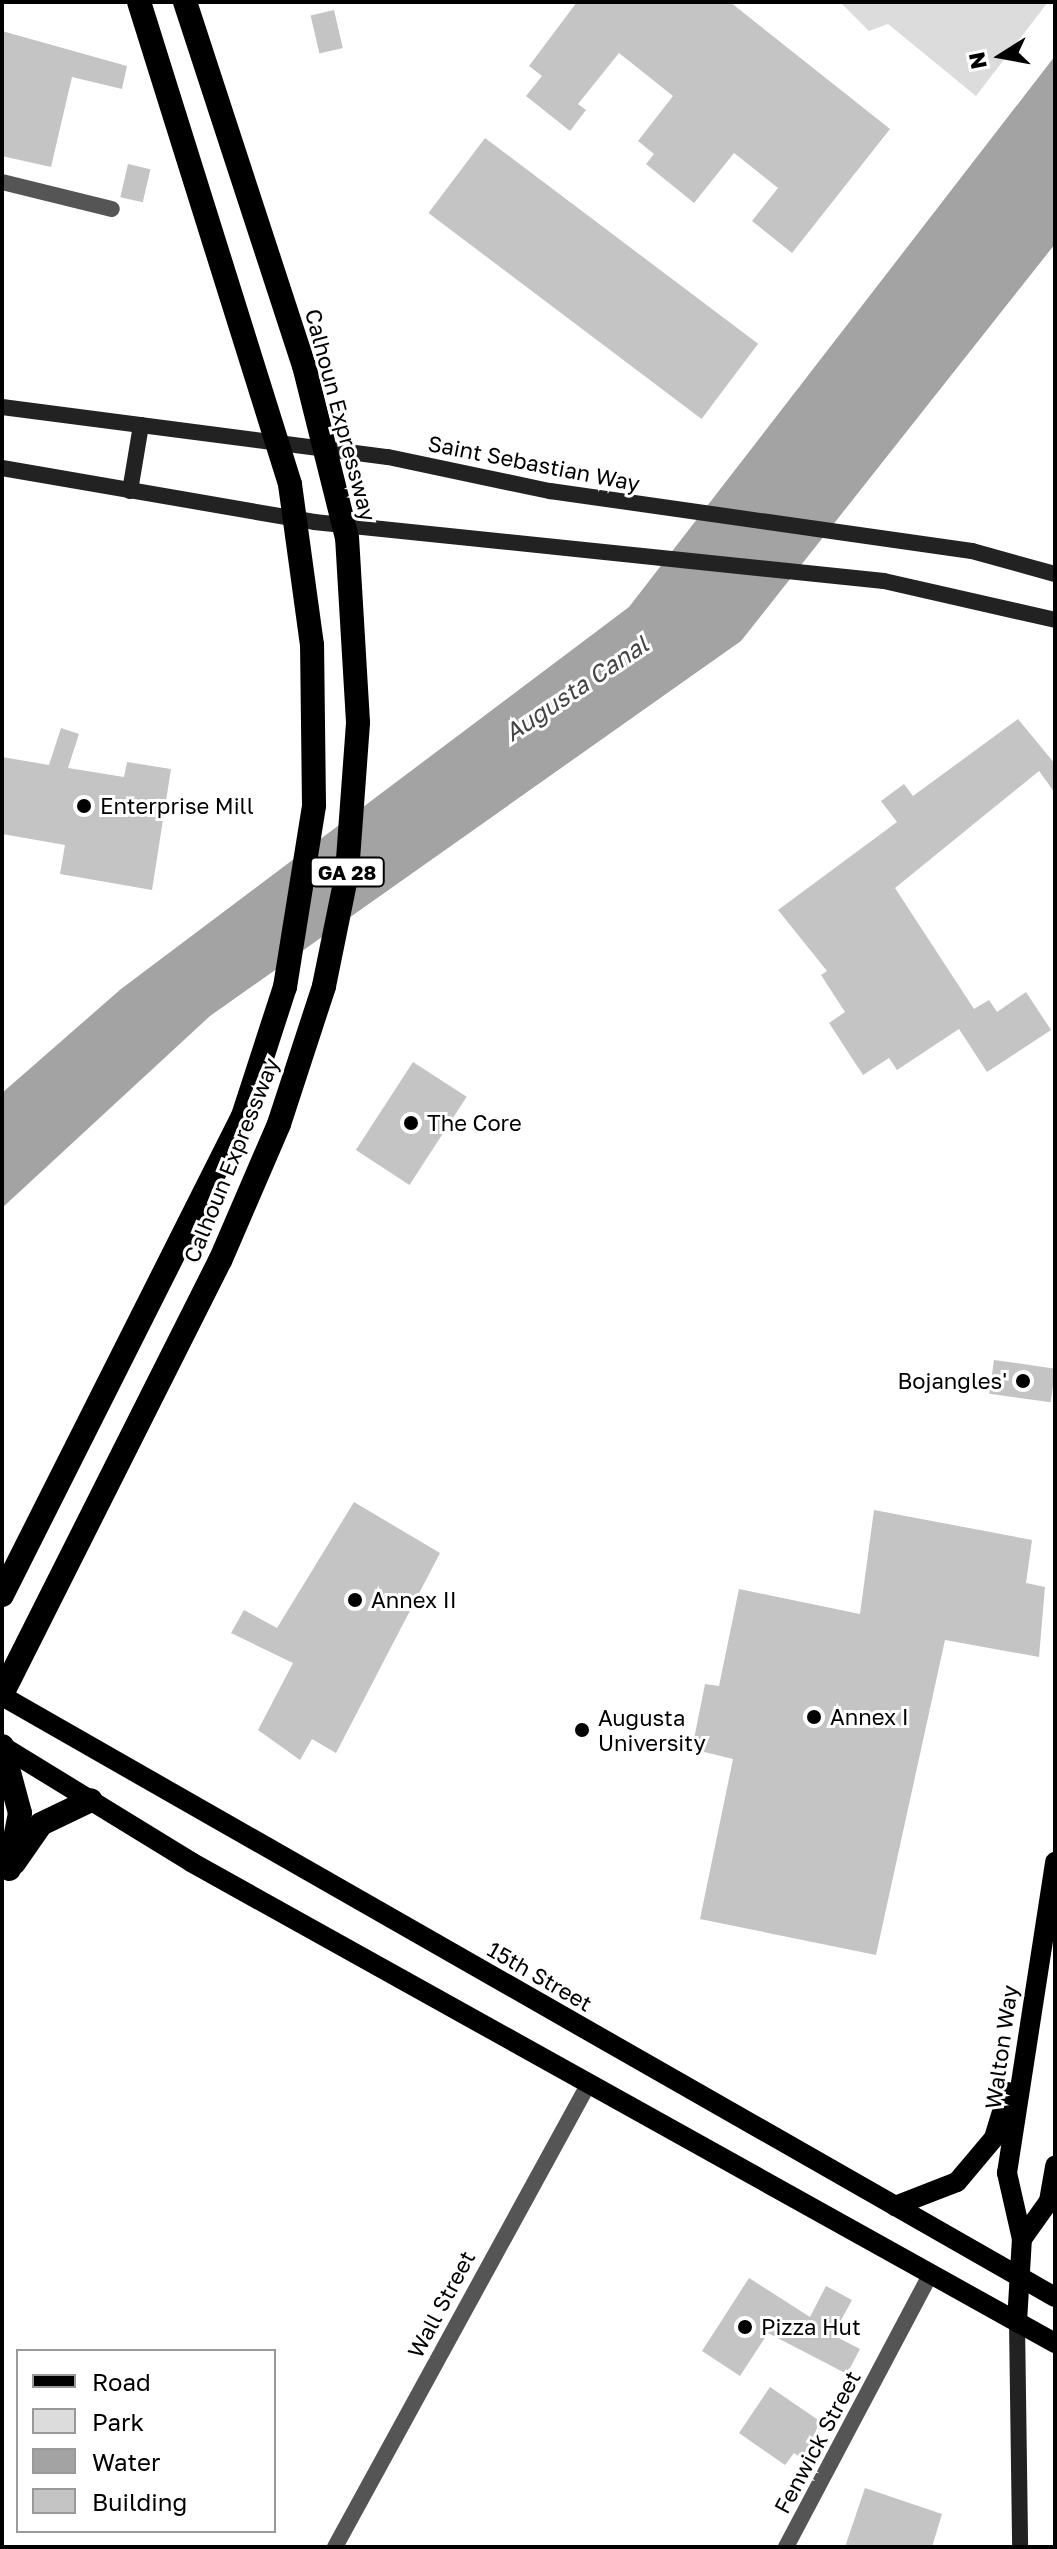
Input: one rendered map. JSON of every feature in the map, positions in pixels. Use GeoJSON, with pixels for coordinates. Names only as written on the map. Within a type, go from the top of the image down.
{"type":"FeatureCollection","features":[{"type":"Feature","properties":{"kind":"highway","name":"Calhoun Expressway"},"geometry":{"type":"LineString","coordinates":[[2,1595],[243,1116],[285,987],[314,805],[312,645],[290,484],[139,2]]}},
{"type":"Feature","properties":{"kind":"highway","name":"Calhoun Expressway"},"geometry":{"type":"LineString","coordinates":[[2,1695],[220,1261],[279,1124],[324,986],[350,844],[358,722],[347,538],[304,366],[185,2]]}},
{"type":"Feature","properties":{"kind":"highway"},"geometry":{"type":"LineString","coordinates":[[2,1746],[20,1813],[6,1875]]}},
{"type":"Feature","properties":{"kind":"highway"},"geometry":{"type":"LineString","coordinates":[[6,1875],[41,1824],[91,1800]]}},
{"type":"Feature","properties":{"kind":"main road","name":"Saint Sebastian Way"},"geometry":{"type":"LineString","coordinates":[[2,407],[255,439],[659,508],[972,551],[1055,574]]}},
{"type":"Feature","properties":{"kind":"main road"},"geometry":{"type":"LineString","coordinates":[[130,491],[141,425]]}},
{"type":"Feature","properties":{"kind":"main road"},"geometry":{"type":"LineString","coordinates":[[2,468],[253,513],[884,581],[1055,620]]}},
{"type":"Feature","properties":{"kind":"main road","name":"15th Street"},"geometry":{"type":"LineString","coordinates":[[2,1695],[1055,2297]]}},
{"type":"Feature","properties":{"kind":"main road"},"geometry":{"type":"LineString","coordinates":[[2,1746],[91,1800],[589,2083],[1055,2343]]}},
{"type":"Feature","properties":{"kind":"main road","name":"Walton Way"},"geometry":{"type":"LineString","coordinates":[[1020,2547],[1017,2322],[1022,2239],[1007,2173],[1027,2031],[1048,1932],[1055,1862]]}},
{"type":"Feature","properties":{"kind":"main road"},"geometry":{"type":"LineString","coordinates":[[895,2206],[957,2182],[994,2138],[1027,2031]]}},
{"type":"Feature","properties":{"kind":"main road"},"geometry":{"type":"LineString","coordinates":[[1022,2239],[1049,2201],[1055,2166]]}},
{"type":"Feature","properties":{"kind":"street"},"geometry":{"type":"LineString","coordinates":[[2,182],[112,209]]}},
{"type":"Feature","properties":{"kind":"street","name":"Wall Street"},"geometry":{"type":"LineString","coordinates":[[335,2547],[589,2083]]}},
{"type":"Feature","properties":{"kind":"street","name":"Fenwick Street"},"geometry":{"type":"LineString","coordinates":[[786,2547],[931,2273]]}},
{"type":"Feature","properties":{"kind":"green space"},"geometry":{"type":"Polygon","coordinates":[[[840,2],[1048,2],[976,96],[888,24],[869,31],[840,2]]]}},
{"type":"Feature","properties":{"kind":"water","name":"Augusta Canal"},"geometry":{"type":"Polygon","coordinates":[[[1055,56],[1055,244],[741,641],[210,1016],[2,1208],[2,1093],[121,989],[629,607],[1055,56]]]}},
{"type":"Feature","properties":{"kind":"building"},"geometry":{"type":"Polygon","coordinates":[[[577,2],[730,2],[890,129],[792,253],[752,221],[778,188],[734,153],[694,203],[646,164],[654,154],[638,141],[673,96],[619,53],[578,104],[586,110],[570,131],[526,96],[542,76],[529,66],[577,2]]]}},
{"type":"Feature","properties":{"kind":"building"},"geometry":{"type":"Polygon","coordinates":[[[334,10],[343,48],[319,53],[311,15],[334,10]]]}},
{"type":"Feature","properties":{"kind":"building"},"geometry":{"type":"Polygon","coordinates":[[[2,31],[127,66],[122,89],[72,77],[51,167],[2,156],[2,31]]]}},
{"type":"Feature","properties":{"kind":"building"},"geometry":{"type":"Polygon","coordinates":[[[485,138],[758,344],[702,419],[428,213],[485,138]]]}},
{"type":"Feature","properties":{"kind":"building"},"geometry":{"type":"Polygon","coordinates":[[[128,164],[150,169],[143,202],[120,197],[128,164]]]}},
{"type":"Feature","properties":{"kind":"building"},"geometry":{"type":"Polygon","coordinates":[[[1018,719],[1055,764],[1055,793],[1039,771],[895,888],[974,1009],[989,1000],[997,1012],[1026,992],[1051,1030],[987,1072],[959,1029],[897,1070],[889,1058],[863,1075],[829,1023],[845,1012],[821,975],[827,971],[778,910],[897,822],[881,801],[904,784],[913,796],[1018,719]]]}},
{"type":"Feature","properties":{"kind":"building","name":"Enterprise Mill"},"geometry":{"type":"Polygon","coordinates":[[[61,728],[79,734],[68,768],[124,777],[127,762],[171,769],[152,890],[60,874],[65,845],[2,834],[2,757],[49,765],[61,728]]]}},
{"type":"Feature","properties":{"kind":"building","name":"The Core"},"geometry":{"type":"Polygon","coordinates":[[[413,1062],[467,1097],[409,1185],[356,1150],[413,1062]]]}},
{"type":"Feature","properties":{"kind":"building","name":"Bojangles'"},"geometry":{"type":"Polygon","coordinates":[[[994,1360],[1055,1369],[1051,1402],[989,1394],[994,1360]]]}},
{"type":"Feature","properties":{"kind":"building","name":"Annex II"},"geometry":{"type":"Polygon","coordinates":[[[354,1502],[440,1553],[336,1753],[312,1739],[300,1760],[258,1730],[293,1663],[231,1633],[244,1610],[277,1628],[354,1502]]]}},
{"type":"Feature","properties":{"kind":"building","name":"Annex I"},"geometry":{"type":"Polygon","coordinates":[[[874,1510],[1032,1540],[1026,1583],[1045,1587],[1039,1657],[945,1640],[876,1955],[700,1919],[733,1759],[692,1749],[705,1684],[719,1686],[739,1589],[860,1614],[874,1510]]]}},
{"type":"Feature","properties":{"kind":"building"},"geometry":{"type":"Polygon","coordinates":[[[749,2278],[810,2317],[826,2286],[852,2300],[833,2335],[860,2349],[847,2374],[768,2333],[740,2376],[702,2351],[749,2278]]]}},
{"type":"Feature","properties":{"kind":"building"},"geometry":{"type":"Polygon","coordinates":[[[770,2387],[824,2424],[801,2458],[794,2453],[785,2465],[739,2433],[770,2387]]]}},
{"type":"Feature","properties":{"kind":"building"},"geometry":{"type":"Polygon","coordinates":[[[865,2488],[942,2514],[932,2547],[845,2547],[865,2488]]]}},
{"type":"Feature","properties":{"kind":"place","name":"Enterprise Mill"},"geometry":{"type":"Point","coordinates":[84,806]}},
{"type":"Feature","properties":{"kind":"place","name":"The Core"},"geometry":{"type":"Point","coordinates":[411,1123]}},
{"type":"Feature","properties":{"kind":"place","name":"Bojangles'"},"geometry":{"type":"Point","coordinates":[1023,1381]}},
{"type":"Feature","properties":{"kind":"place","name":"Annex II"},"geometry":{"type":"Point","coordinates":[355,1600]}},
{"type":"Feature","properties":{"kind":"place","name":"Annex I"},"geometry":{"type":"Point","coordinates":[814,1717]}},
{"type":"Feature","properties":{"kind":"place","name":"Augusta University"},"geometry":{"type":"Point","coordinates":[582,1730]}},
{"type":"Feature","properties":{"kind":"place","name":"Pizza Hut"},"geometry":{"type":"Point","coordinates":[745,2327]}}]}
